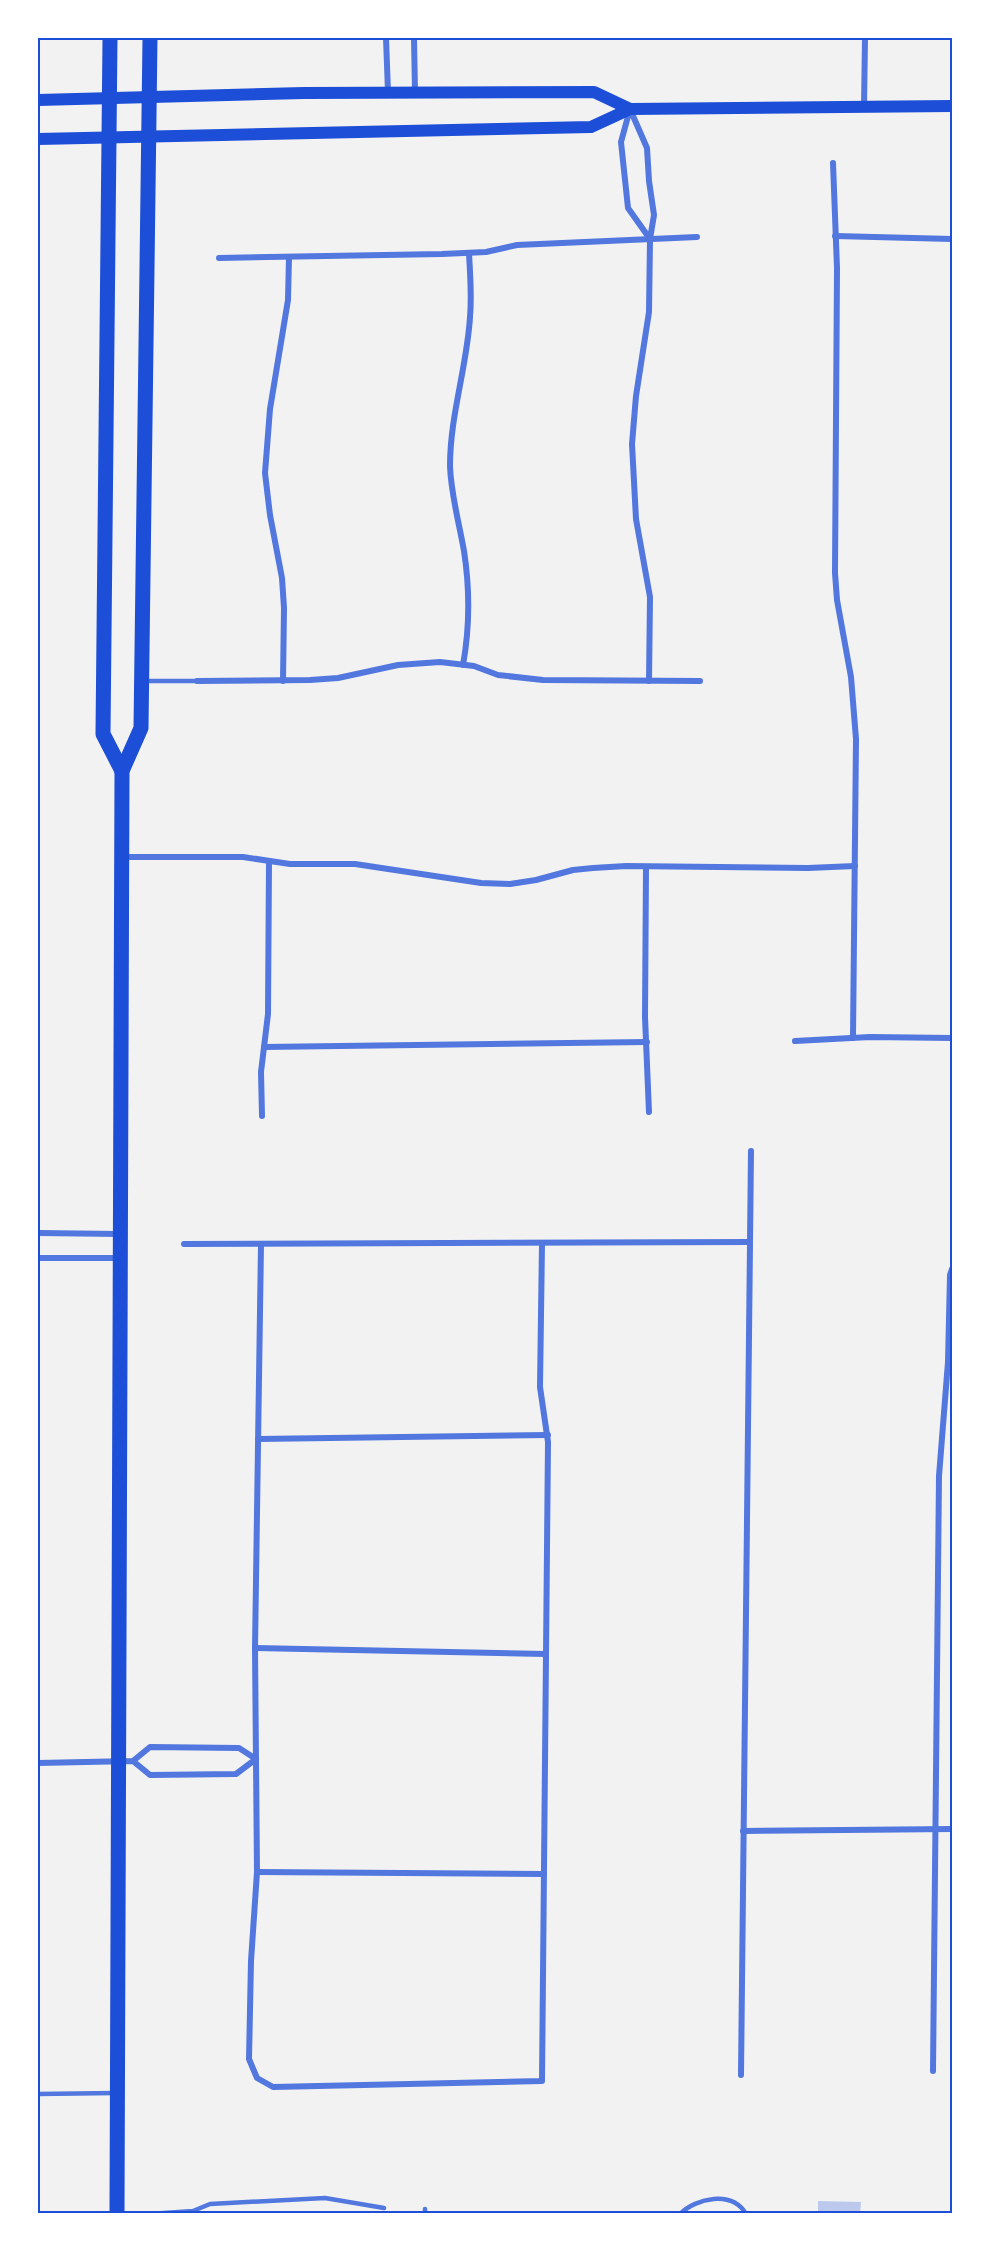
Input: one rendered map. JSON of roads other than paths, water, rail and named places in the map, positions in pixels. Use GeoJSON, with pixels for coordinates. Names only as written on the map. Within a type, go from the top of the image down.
{"type":"FeatureCollection","features":[{"type":"Feature","properties":{"kind":"main road"},"geometry":{"type":"LineString","coordinates":[[110,38],[103,734],[123,771]]}},
{"type":"Feature","properties":{"kind":"main road"},"geometry":{"type":"LineString","coordinates":[[117,2214],[117,2093],[126,1761],[120,1258],[123,771],[141,728],[150,38]]}},
{"type":"Feature","properties":{"kind":"main road"},"geometry":{"type":"LineString","coordinates":[[38,99],[388,92],[594,92],[630,109]]}},
{"type":"Feature","properties":{"kind":"main road"},"geometry":{"type":"LineString","coordinates":[[38,139],[591,127],[630,109],[952,106]]}},
{"type":"Feature","properties":{"kind":"street"},"geometry":{"type":"LineString","coordinates":[[386,38],[388,92]]}},
{"type":"Feature","properties":{"kind":"street"},"geometry":{"type":"LineString","coordinates":[[414,38],[415,92]]}},
{"type":"Feature","properties":{"kind":"street"},"geometry":{"type":"LineString","coordinates":[[864,38],[864,107]]}},
{"type":"Feature","properties":{"kind":"street"},"geometry":{"type":"LineString","coordinates":[[630,109],[621,142],[628,208],[650,239]]}},
{"type":"Feature","properties":{"kind":"street"},"geometry":{"type":"LineString","coordinates":[[630,109],[647,148],[654,215],[650,239],[649,312],[636,396],[632,444],[636,519],[650,597],[649,681]]}},
{"type":"Feature","properties":{"kind":"street"},"geometry":{"type":"LineString","coordinates":[[833,164],[837,268],[835,573],[837,600],[851,677],[856,739],[853,1038]]}},
{"type":"Feature","properties":{"kind":"street"},"geometry":{"type":"LineString","coordinates":[[835,236],[952,239]]}},
{"type":"Feature","properties":{"kind":"street"},"geometry":{"type":"LineString","coordinates":[[219,258],[469,253],[486,252],[517,245],[697,237]]}},
{"type":"Feature","properties":{"kind":"street"},"geometry":{"type":"LineString","coordinates":[[464,664],[469,633],[468,593],[464,551],[452,499],[451,434],[470,316],[469,253]]}},
{"type":"Feature","properties":{"kind":"street"},"geometry":{"type":"LineString","coordinates":[[283,681],[283,588],[270,514],[266,473],[270,409],[286,319],[289,257]]}},
{"type":"Feature","properties":{"kind":"street"},"geometry":{"type":"LineString","coordinates":[[197,681],[283,681],[338,678],[366,670],[424,662],[464,664],[498,675],[543,681],[700,681]]}},
{"type":"Feature","properties":{"kind":"street"},"geometry":{"type":"LineString","coordinates":[[122,857],[243,857],[290,864],[355,864],[482,883],[510,884],[573,870],[646,867],[855,866]]}},
{"type":"Feature","properties":{"kind":"street"},"geometry":{"type":"LineString","coordinates":[[262,1116],[261,1072],[268,1014],[269,861]]}},
{"type":"Feature","properties":{"kind":"street"},"geometry":{"type":"LineString","coordinates":[[646,867],[647,1042],[650,1112]]}},
{"type":"Feature","properties":{"kind":"street"},"geometry":{"type":"LineString","coordinates":[[795,1041],[870,1036],[952,1038]]}},
{"type":"Feature","properties":{"kind":"street"},"geometry":{"type":"LineString","coordinates":[[264,1047],[647,1042]]}},
{"type":"Feature","properties":{"kind":"street"},"geometry":{"type":"LineString","coordinates":[[741,2075],[751,1151]]}},
{"type":"Feature","properties":{"kind":"street"},"geometry":{"type":"LineString","coordinates":[[38,1233],[121,1234]]}},
{"type":"Feature","properties":{"kind":"street"},"geometry":{"type":"LineString","coordinates":[[184,1244],[750,1242]]}},
{"type":"Feature","properties":{"kind":"street"},"geometry":{"type":"LineString","coordinates":[[261,1244],[255,1648],[257,1872],[251,1961],[249,2059],[257,2078],[273,2087],[542,2081],[548,1435],[540,1387],[542,1243]]}},
{"type":"Feature","properties":{"kind":"street"},"geometry":{"type":"LineString","coordinates":[[38,1258],[120,1258]]}},
{"type":"Feature","properties":{"kind":"street"},"geometry":{"type":"LineString","coordinates":[[933,2071],[939,1476],[948,1362],[952,1269]]}},
{"type":"Feature","properties":{"kind":"street"},"geometry":{"type":"LineString","coordinates":[[258,1439],[548,1435]]}},
{"type":"Feature","properties":{"kind":"street"},"geometry":{"type":"LineString","coordinates":[[255,1648],[546,1654]]}},
{"type":"Feature","properties":{"kind":"street"},"geometry":{"type":"LineString","coordinates":[[38,1763],[126,1761],[150,1747],[239,1748],[256,1760]]}},
{"type":"Feature","properties":{"kind":"street"},"geometry":{"type":"LineString","coordinates":[[126,1761],[150,1775],[236,1774],[256,1760]]}},
{"type":"Feature","properties":{"kind":"street"},"geometry":{"type":"LineString","coordinates":[[742,1831],[952,1829]]}},
{"type":"Feature","properties":{"kind":"street"},"geometry":{"type":"LineString","coordinates":[[257,1872],[544,1874]]}},
{"type":"Feature","properties":{"kind":"lane"},"geometry":{"type":"LineString","coordinates":[[141,681],[197,681]]}},
{"type":"Feature","properties":{"kind":"lane"},"geometry":{"type":"LineString","coordinates":[[38,2094],[117,2093]]}},
{"type":"Feature","properties":{"kind":"lane"},"geometry":{"type":"LineString","coordinates":[[149,2214],[193,2211],[210,2204],[325,2198],[384,2208]]}},
{"type":"Feature","properties":{"kind":"lane"},"geometry":{"type":"LineString","coordinates":[[680,2214],[688,2206],[703,2199],[723,2199],[743,2208],[746,2214]]}}]}
